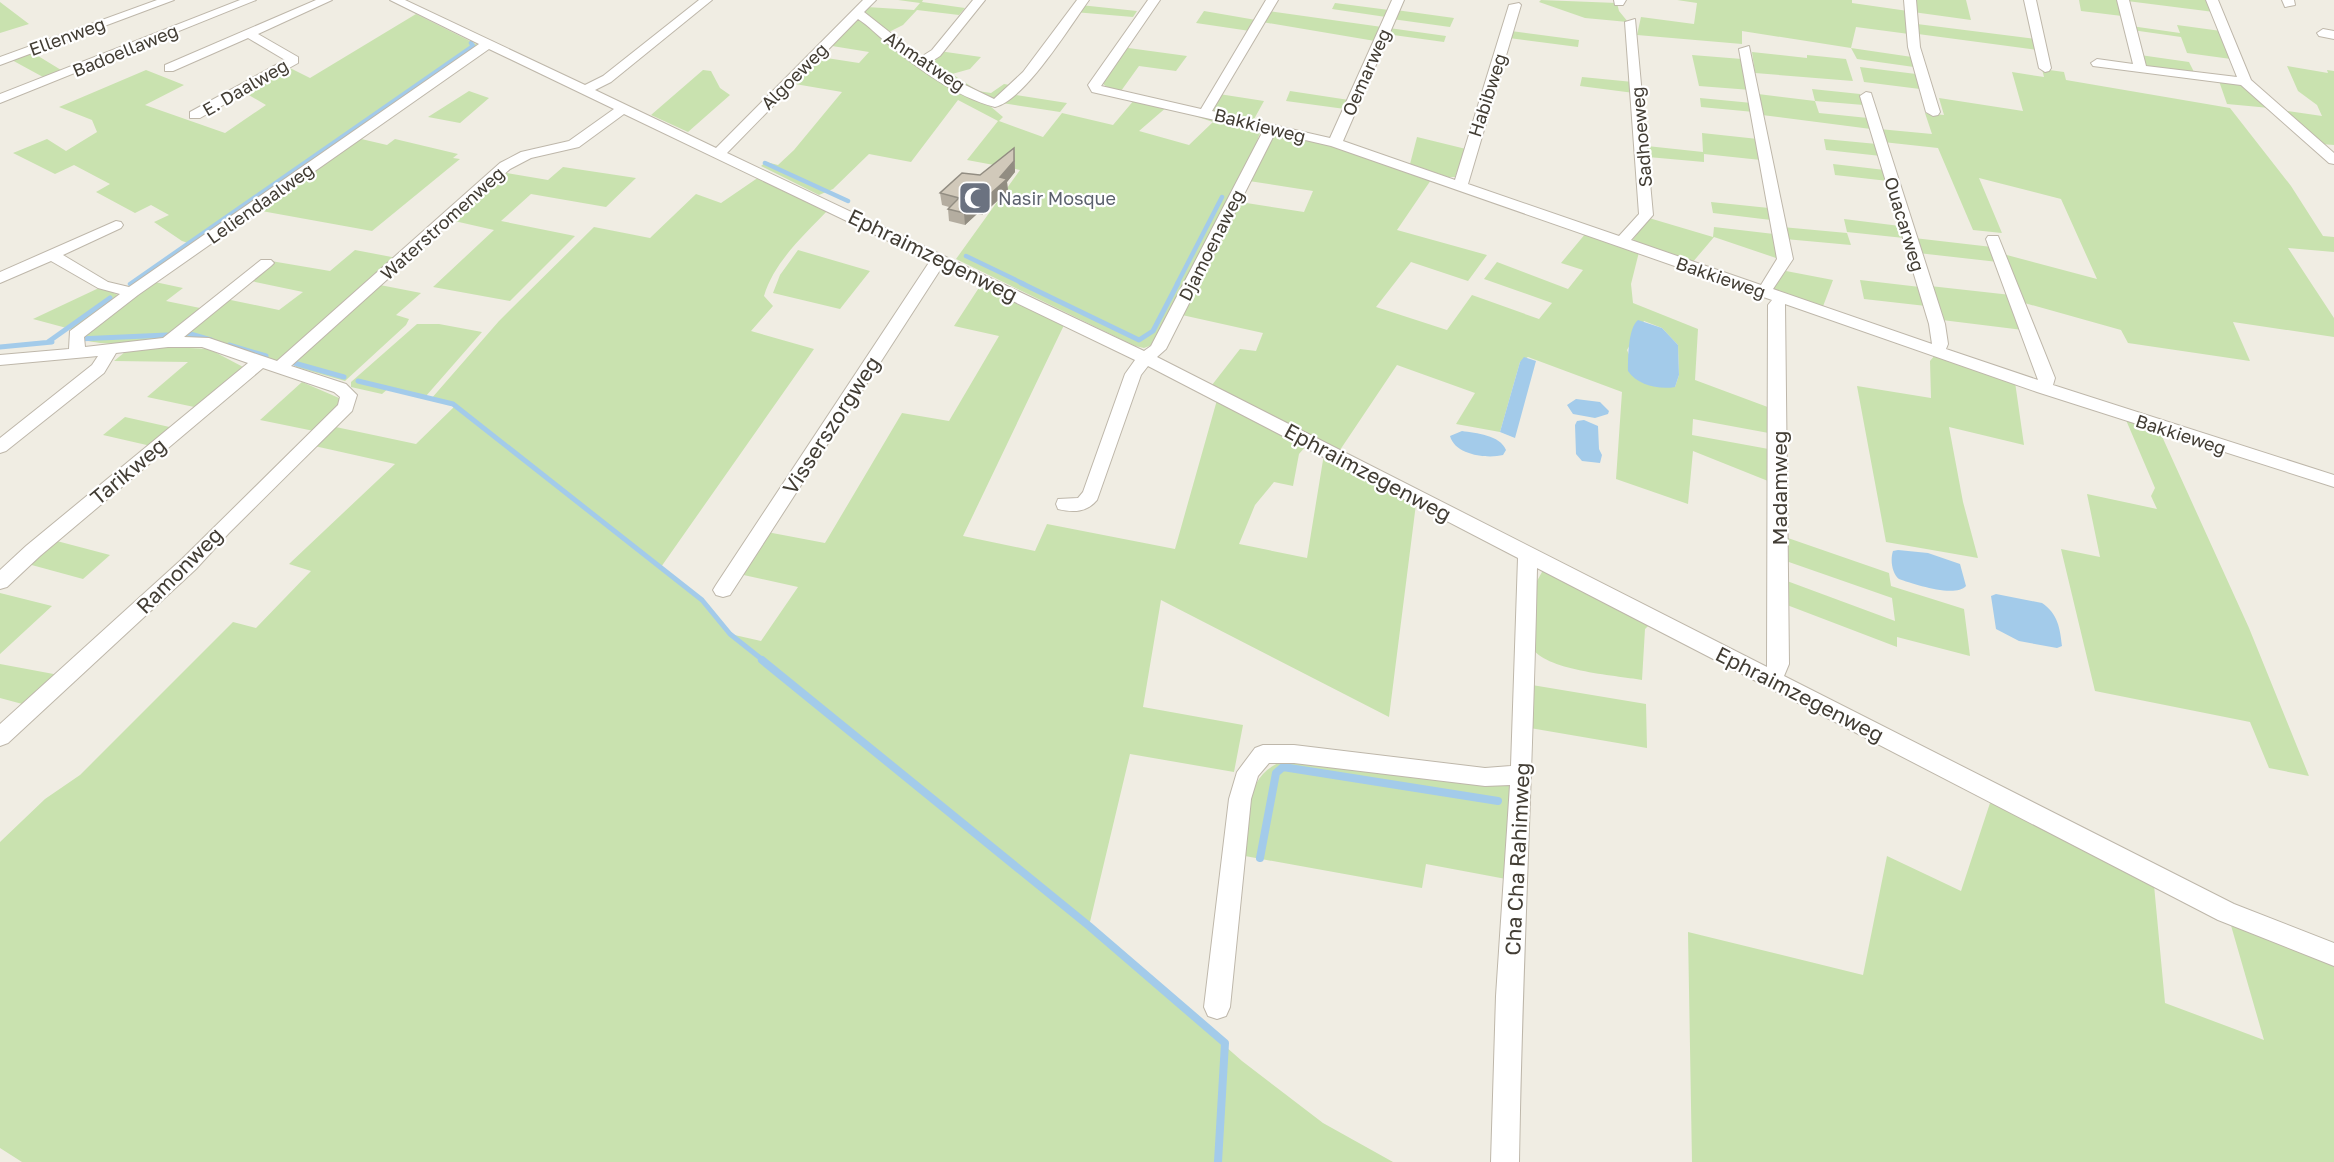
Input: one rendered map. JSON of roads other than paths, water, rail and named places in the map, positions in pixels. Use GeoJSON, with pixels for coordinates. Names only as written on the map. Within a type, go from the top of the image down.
{"type":"FeatureCollection","features":[{"type":"Feature","properties":{"kind":"street","name":"Ellenweg"},"geometry":{"type":"LineString","coordinates":[[0,61],[168,0]]}},
{"type":"Feature","properties":{"kind":"street","name":"Badoellaweg"},"geometry":{"type":"LineString","coordinates":[[0,99],[250,0]]}},
{"type":"Feature","properties":{"kind":"street"},"geometry":{"type":"LineString","coordinates":[[169,68],[326,0]]}},
{"type":"Feature","properties":{"kind":"street","name":"Ephraimzegenweg"},"geometry":{"type":"LineString","coordinates":[[396,0],[1145,358],[2226,912],[2334,955]]}},
{"type":"Feature","properties":{"kind":"street"},"geometry":{"type":"LineString","coordinates":[[586,90],[608,79],[706,0]]}},
{"type":"Feature","properties":{"kind":"street","name":"Algoeweg"},"geometry":{"type":"LineString","coordinates":[[719,153],[804,64],[870,0]]}},
{"type":"Feature","properties":{"kind":"street"},"geometry":{"type":"LineString","coordinates":[[922,62],[936,53],[979,0]]}},
{"type":"Feature","properties":{"kind":"street","name":"Ahmatweg"},"geometry":{"type":"LineString","coordinates":[[857,13],[870,20],[888,38],[922,62],[962,87],[995,103],[1004,101],[1026,76],[1083,0]]}},
{"type":"Feature","properties":{"kind":"street","name":"Bakkieweg"},"geometry":{"type":"LineString","coordinates":[[1154,0],[1094,85],[1104,90],[1335,143],[1936,352],[2334,481]]}},
{"type":"Feature","properties":{"kind":"street"},"geometry":{"type":"LineString","coordinates":[[1205,112],[1272,0]]}},
{"type":"Feature","properties":{"kind":"street","name":"Oemarweg"},"geometry":{"type":"LineString","coordinates":[[1335,143],[1398,0]]}},
{"type":"Feature","properties":{"kind":"street"},"geometry":{"type":"LineString","coordinates":[[1910,0],[1914,47],[1933,112]]}},
{"type":"Feature","properties":{"kind":"street"},"geometry":{"type":"LineString","coordinates":[[2030,0],[2045,68]]}},
{"type":"Feature","properties":{"kind":"street"},"geometry":{"type":"LineString","coordinates":[[2123,0],[2141,69]]}},
{"type":"Feature","properties":{"kind":"street"},"geometry":{"type":"LineString","coordinates":[[2212,0],[2245,82],[2334,160]]}},
{"type":"Feature","properties":{"kind":"street","name":"Habibweg"},"geometry":{"type":"LineString","coordinates":[[1461,185],[1469,151],[1515,5]]}},
{"type":"Feature","properties":{"kind":"street","name":"Sadhoeweg"},"geometry":{"type":"LineString","coordinates":[[1622,242],[1646,216],[1631,22]]}},
{"type":"Feature","properties":{"kind":"street","name":"E. Daalweg"},"geometry":{"type":"LineString","coordinates":[[195,115],[292,64],[294,60],[292,58],[249,34]]}},
{"type":"Feature","properties":{"kind":"street","name":"Leliendaalweg"},"geometry":{"type":"LineString","coordinates":[[77,353],[76,335],[132,292],[489,43]]}},
{"type":"Feature","properties":{"kind":"street","name":"Madamweg"},"geometry":{"type":"LineString","coordinates":[[1745,49],[1785,259],[1773,295],[1776,305],[1779,664],[1772,679]]}},
{"type":"Feature","properties":{"kind":"street"},"geometry":{"type":"LineString","coordinates":[[2097,63],[2245,82]]}},
{"type":"Feature","properties":{"kind":"street","name":"Ouacarweg"},"geometry":{"type":"LineString","coordinates":[[1866,96],[1937,324],[1940,344],[1936,352]]}},
{"type":"Feature","properties":{"kind":"street","name":"Waterstromenweg"},"geometry":{"type":"LineString","coordinates":[[279,368],[505,166],[526,155],[574,144],[623,109]]}},
{"type":"Feature","properties":{"kind":"street","name":"Djamoenaweg"},"geometry":{"type":"LineString","coordinates":[[1065,504],[1083,504],[1091,495],[1133,374],[1145,358],[1158,349],[1271,128]]}},
{"type":"Feature","properties":{"kind":"street"},"geometry":{"type":"LineString","coordinates":[[0,278],[116,225]]}},
{"type":"Feature","properties":{"kind":"street"},"geometry":{"type":"LineString","coordinates":[[1993,239],[2047,378],[2043,388]]}},
{"type":"Feature","properties":{"kind":"street"},"geometry":{"type":"LineString","coordinates":[[52,255],[103,285],[132,292]]}},
{"type":"Feature","properties":{"kind":"street","name":"Visserszorgweg"},"geometry":{"type":"LineString","coordinates":[[723,591],[939,259]]}},
{"type":"Feature","properties":{"kind":"street"},"geometry":{"type":"LineString","coordinates":[[168,342],[266,263]]}},
{"type":"Feature","properties":{"kind":"street"},"geometry":{"type":"LineString","coordinates":[[0,360],[168,342],[203,342],[279,368]]}},
{"type":"Feature","properties":{"kind":"street"},"geometry":{"type":"LineString","coordinates":[[0,447],[98,369],[111,348]]}},
{"type":"Feature","properties":{"kind":"street","name":"Tarikweg"},"geometry":{"type":"LineString","coordinates":[[0,582],[33,550],[259,363]]}},
{"type":"Feature","properties":{"kind":"street","name":"Ramonweg"},"geometry":{"type":"LineString","coordinates":[[0,737],[189,564],[222,528],[346,407],[349,395],[340,388],[279,368]]}},
{"type":"Feature","properties":{"kind":"street","name":"Cha Cha Rahimweg"},"geometry":{"type":"LineString","coordinates":[[1505,1162],[1509,996],[1522,775],[1528,556]]}},
{"type":"Feature","properties":{"kind":"street"},"geometry":{"type":"LineString","coordinates":[[1217,1007],[1240,799],[1248,772],[1263,754],[1294,754],[1485,777],[1522,775]]}},
{"type":"Feature","properties":{"kind":"water"},"geometry":{"type":"Polygon","coordinates":[[[1638,320],[1662,328],[1678,345],[1679,375],[1675,387],[1662,388],[1643,383],[1628,371],[1630,336],[1638,320]]]}},
{"type":"Feature","properties":{"kind":"water"},"geometry":{"type":"Polygon","coordinates":[[[1524,357],[1536,361],[1515,438],[1500,432],[1520,362],[1524,357]]]}},
{"type":"Feature","properties":{"kind":"water"},"geometry":{"type":"Polygon","coordinates":[[[1576,399],[1600,402],[1609,411],[1608,414],[1595,418],[1573,414],[1567,405],[1576,399]]]}},
{"type":"Feature","properties":{"kind":"water"},"geometry":{"type":"Polygon","coordinates":[[[1584,420],[1598,426],[1599,449],[1602,455],[1600,463],[1582,461],[1576,454],[1575,425],[1577,421],[1584,420]]]}},
{"type":"Feature","properties":{"kind":"water"},"geometry":{"type":"Polygon","coordinates":[[[1462,431],[1493,438],[1499,441],[1506,450],[1503,455],[1481,456],[1458,448],[1450,436],[1462,431]]]}},
{"type":"Feature","properties":{"kind":"water"},"geometry":{"type":"Polygon","coordinates":[[[1893,551],[1928,553],[1960,564],[1966,586],[1953,591],[1923,587],[1899,579],[1893,570],[1892,562],[1893,551]]]}},
{"type":"Feature","properties":{"kind":"water"},"geometry":{"type":"Polygon","coordinates":[[[1996,594],[2042,603],[2052,612],[2057,622],[2062,646],[2057,648],[2019,641],[1996,629],[1991,596],[1996,594]]]}},
{"type":"Feature","properties":{"kind":"waterway"},"geometry":{"type":"LineString","coordinates":[[130,284],[473,46],[471,43]]}},
{"type":"Feature","properties":{"kind":"waterway"},"geometry":{"type":"LineString","coordinates":[[765,163],[848,201]]}},
{"type":"Feature","properties":{"kind":"waterway"},"geometry":{"type":"LineString","coordinates":[[1177,284],[1222,197]]}},
{"type":"Feature","properties":{"kind":"waterway"},"geometry":{"type":"LineString","coordinates":[[966,256],[1024,284]]}},
{"type":"Feature","properties":{"kind":"waterway"},"geometry":{"type":"LineString","coordinates":[[1021,283],[1139,340],[1153,331],[1178,283]]}},
{"type":"Feature","properties":{"kind":"waterway"},"geometry":{"type":"LineString","coordinates":[[48,342],[110,298]]}},
{"type":"Feature","properties":{"kind":"waterway"},"geometry":{"type":"LineString","coordinates":[[187,333],[211,340]]}},
{"type":"Feature","properties":{"kind":"waterway"},"geometry":{"type":"LineString","coordinates":[[78,339],[167,335]]}},
{"type":"Feature","properties":{"kind":"waterway"},"geometry":{"type":"LineString","coordinates":[[0,347],[52,342]]}},
{"type":"Feature","properties":{"kind":"waterway"},"geometry":{"type":"LineString","coordinates":[[229,345],[266,356]]}},
{"type":"Feature","properties":{"kind":"waterway"},"geometry":{"type":"LineString","coordinates":[[294,363],[344,377]]}},
{"type":"Feature","properties":{"kind":"waterway"},"geometry":{"type":"LineString","coordinates":[[358,381],[453,404],[702,600],[730,634],[764,661]]}},
{"type":"Feature","properties":{"kind":"waterway"},"geometry":{"type":"LineString","coordinates":[[762,660],[1089,926],[1225,1043],[1218,1162]]}},
{"type":"Feature","properties":{"kind":"waterway"},"geometry":{"type":"LineString","coordinates":[[1260,858],[1276,773],[1283,767],[1498,801]]}},
{"type":"Feature","properties":{"kind":"place","name":"Nasir Mosque"},"geometry":{"type":"Point","coordinates":[975,198]}}]}
